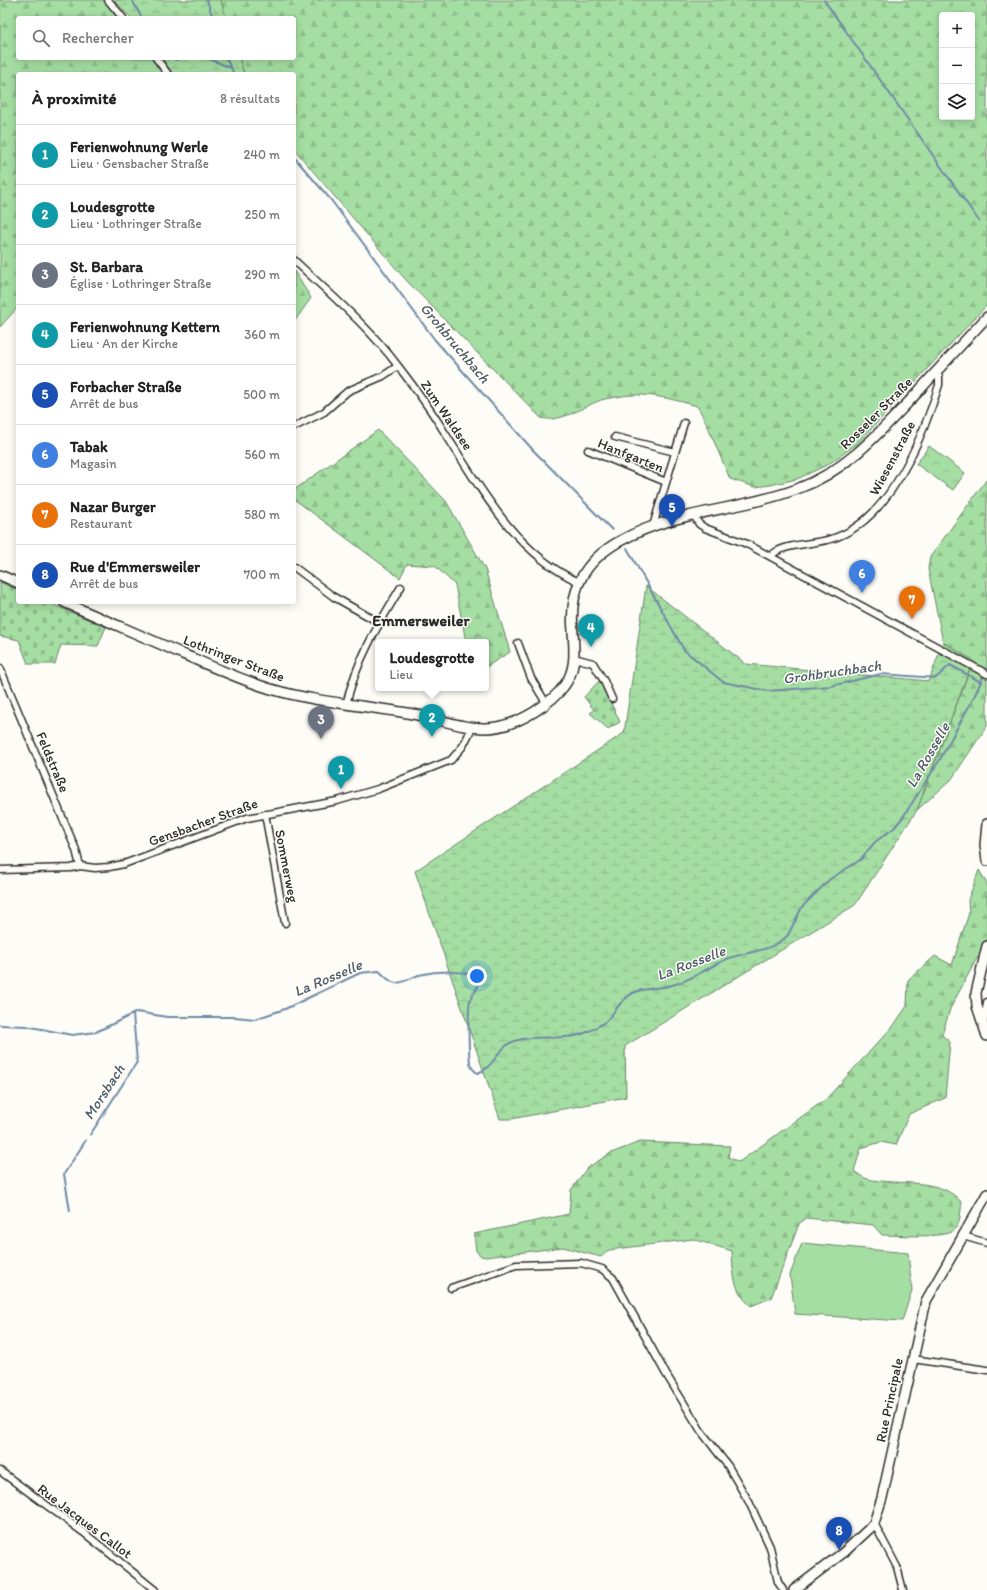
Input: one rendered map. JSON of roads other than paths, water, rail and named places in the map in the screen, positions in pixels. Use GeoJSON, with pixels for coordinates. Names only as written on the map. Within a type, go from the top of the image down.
{"type":"FeatureCollection","features":[{"type":"Feature","properties":{"kind":"main road","name":"Rosseler Straße"},"geometry":{"type":"LineString","coordinates":[[693,514],[786,493],[825,476],[864,448],[987,317]]}},
{"type":"Feature","properties":{"kind":"main road"},"geometry":{"type":"LineString","coordinates":[[472,728],[483,729],[503,727],[522,719],[546,703],[564,686],[572,672],[574,658],[572,610],[575,590],[585,572],[599,555],[621,540],[653,526],[693,514]]}},
{"type":"Feature","properties":{"kind":"main road"},"geometry":{"type":"LineString","coordinates":[[0,575],[16,582]]}},
{"type":"Feature","properties":{"kind":"main road","name":"Lothringer Straße"},"geometry":{"type":"LineString","coordinates":[[69,604],[256,684],[305,698],[414,714],[472,728]]}},
{"type":"Feature","properties":{"kind":"main road"},"geometry":{"type":"LineString","coordinates":[[987,824],[985,845],[987,861]]}},
{"type":"Feature","properties":{"kind":"main road"},"geometry":{"type":"LineString","coordinates":[[987,946],[976,993],[977,1006],[987,1036]]}},
{"type":"Feature","properties":{"kind":"main road","name":"Rue Principale"},"geometry":{"type":"LineString","coordinates":[[794,1590],[844,1552],[874,1523],[882,1498],[926,1301],[931,1288],[987,1194]]}},
{"type":"Feature","properties":{"kind":"street"},"geometry":{"type":"LineString","coordinates":[[108,0],[121,16]]}},
{"type":"Feature","properties":{"kind":"street"},"geometry":{"type":"LineString","coordinates":[[158,60],[166,72]]}},
{"type":"Feature","properties":{"kind":"street","name":"Zum Waldsee"},"geometry":{"type":"LineString","coordinates":[[296,262],[378,340],[435,418],[499,514],[529,548],[554,567],[579,582]]}},
{"type":"Feature","properties":{"kind":"street"},"geometry":{"type":"LineString","coordinates":[[296,426],[324,412],[348,391],[383,376],[398,366]]}},
{"type":"Feature","properties":{"kind":"street","name":"Wiesenstraße"},"geometry":{"type":"LineString","coordinates":[[771,556],[778,550],[811,545],[842,535],[874,512],[892,490],[921,432],[940,385],[939,377],[936,372]]}},
{"type":"Feature","properties":{"kind":"street","name":"Hanfgarten"},"geometry":{"type":"LineString","coordinates":[[653,526],[684,423]]}},
{"type":"Feature","properties":{"kind":"street","name":"Hanfgarten"},"geometry":{"type":"LineString","coordinates":[[615,437],[675,452]]}},
{"type":"Feature","properties":{"kind":"street","name":"Hanfgarten"},"geometry":{"type":"LineString","coordinates":[[588,450],[666,482]]}},
{"type":"Feature","properties":{"kind":"street"},"geometry":{"type":"LineString","coordinates":[[693,514],[699,524],[705,528],[734,538],[771,556],[987,674]]}},
{"type":"Feature","properties":{"kind":"street"},"geometry":{"type":"LineString","coordinates":[[296,567],[334,597],[380,623]]}},
{"type":"Feature","properties":{"kind":"street"},"geometry":{"type":"LineString","coordinates":[[346,705],[353,678],[364,651],[401,587]]}},
{"type":"Feature","properties":{"kind":"street"},"geometry":{"type":"LineString","coordinates":[[518,643],[531,678],[546,703]]}},
{"type":"Feature","properties":{"kind":"street"},"geometry":{"type":"LineString","coordinates":[[574,658],[593,663],[604,681],[612,699]]}},
{"type":"Feature","properties":{"kind":"street","name":"Feldstraße"},"geometry":{"type":"LineString","coordinates":[[0,668],[76,850],[80,866]]}},
{"type":"Feature","properties":{"kind":"street","name":"Gensbacher Straße"},"geometry":{"type":"LineString","coordinates":[[0,870],[71,868],[80,866],[94,868],[124,864],[247,818],[357,796],[451,760],[463,746],[472,728]]}},
{"type":"Feature","properties":{"kind":"street","name":"Sommerweg"},"geometry":{"type":"LineString","coordinates":[[265,814],[285,923]]}},
{"type":"Feature","properties":{"kind":"street"},"geometry":{"type":"LineString","coordinates":[[984,1026],[987,1002]]}},
{"type":"Feature","properties":{"kind":"street"},"geometry":{"type":"LineString","coordinates":[[963,1236],[987,1242]]}},
{"type":"Feature","properties":{"kind":"street"},"geometry":{"type":"LineString","coordinates":[[451,1288],[516,1265],[581,1263],[593,1266],[606,1272],[612,1278],[666,1374],[702,1431],[728,1466],[750,1502],[770,1547],[778,1582],[783,1590]]}},
{"type":"Feature","properties":{"kind":"street"},"geometry":{"type":"LineString","coordinates":[[913,1359],[987,1370]]}},
{"type":"Feature","properties":{"kind":"street","name":"Rue Jacques Callot"},"geometry":{"type":"LineString","coordinates":[[0,1471],[83,1532],[155,1590]]}},
{"type":"Feature","properties":{"kind":"street"},"geometry":{"type":"LineString","coordinates":[[874,1523],[897,1567],[903,1590]]}},
{"type":"Feature","properties":{"kind":"waterway"},"geometry":{"type":"LineString","coordinates":[[132,0],[141,16]]}},
{"type":"Feature","properties":{"kind":"waterway","name":"Grohbruchbach"},"geometry":{"type":"LineString","coordinates":[[207,0],[212,16]]}},
{"type":"Feature","properties":{"kind":"waterway"},"geometry":{"type":"LineString","coordinates":[[824,0],[979,221]]}},
{"type":"Feature","properties":{"kind":"waterway"},"geometry":{"type":"LineString","coordinates":[[212,60],[231,68]]}},
{"type":"Feature","properties":{"kind":"waterway","name":"Grohbruchbach"},"geometry":{"type":"LineString","coordinates":[[227,60],[233,72]]}},
{"type":"Feature","properties":{"kind":"waterway","name":"Grohbruchbach"},"geometry":{"type":"LineString","coordinates":[[296,159],[331,200],[435,340],[533,450],[612,530]]}},
{"type":"Feature","properties":{"kind":"waterway","name":"Grohbruchbach"},"geometry":{"type":"LineString","coordinates":[[627,548],[684,650],[723,682],[768,691],[831,686],[881,674],[936,678],[950,665],[981,682]]}},
{"type":"Feature","properties":{"kind":"waterway","name":"La Rosselle"},"geometry":{"type":"LineString","coordinates":[[0,1025],[26,1026],[72,1035],[96,1032],[137,1012],[167,1017],[235,1017],[255,1019],[285,1009],[360,973],[379,971],[389,980],[396,983],[425,974],[459,972],[473,977],[478,984],[471,997],[469,1005],[469,1054],[471,1066],[477,1073],[487,1068],[505,1046],[510,1043],[528,1038],[568,1037],[587,1032],[606,1021],[622,1002],[633,993],[679,983],[727,959],[767,948],[782,941],[788,935],[802,907],[830,879],[860,860],[875,842],[894,828],[903,817],[939,761],[974,697],[987,668]]}},
{"type":"Feature","properties":{"kind":"waterway","name":"Morsbach"},"geometry":{"type":"LineString","coordinates":[[90,1135],[137,1062],[133,1014]]}},
{"type":"Feature","properties":{"kind":"waterway","name":"Morsbach"},"geometry":{"type":"LineString","coordinates":[[70,1211],[64,1174],[86,1140]]}},
{"type":"Feature","properties":{"kind":"place","name":"Forbacher Straße"},"geometry":{"type":"Point","coordinates":[672,527]}},
{"type":"Feature","properties":{"kind":"place","name":"Tabak"},"geometry":{"type":"Point","coordinates":[862,593]}},
{"type":"Feature","properties":{"kind":"place","name":"Nazar Burger"},"geometry":{"type":"Point","coordinates":[912,619]}},
{"type":"Feature","properties":{"kind":"place","name":"Ferienwohnung Kettern"},"geometry":{"type":"Point","coordinates":[591,647]}},
{"type":"Feature","properties":{"kind":"place","name":"Loudesgrotte"},"geometry":{"type":"Point","coordinates":[432,737]}},
{"type":"Feature","properties":{"kind":"place","name":"St. Barbara"},"geometry":{"type":"Point","coordinates":[321,739]}},
{"type":"Feature","properties":{"kind":"place","name":"Ferienwohnung Werle"},"geometry":{"type":"Point","coordinates":[341,789]}},
{"type":"Feature","properties":{"kind":"place","name":"Rue d'Emmersweiler"},"geometry":{"type":"Point","coordinates":[839,1550]}},
{"type":"Feature","properties":{"kind":"district","name":"Emmersweiler"},"geometry":{"type":"Point","coordinates":[421,620]}}]}
